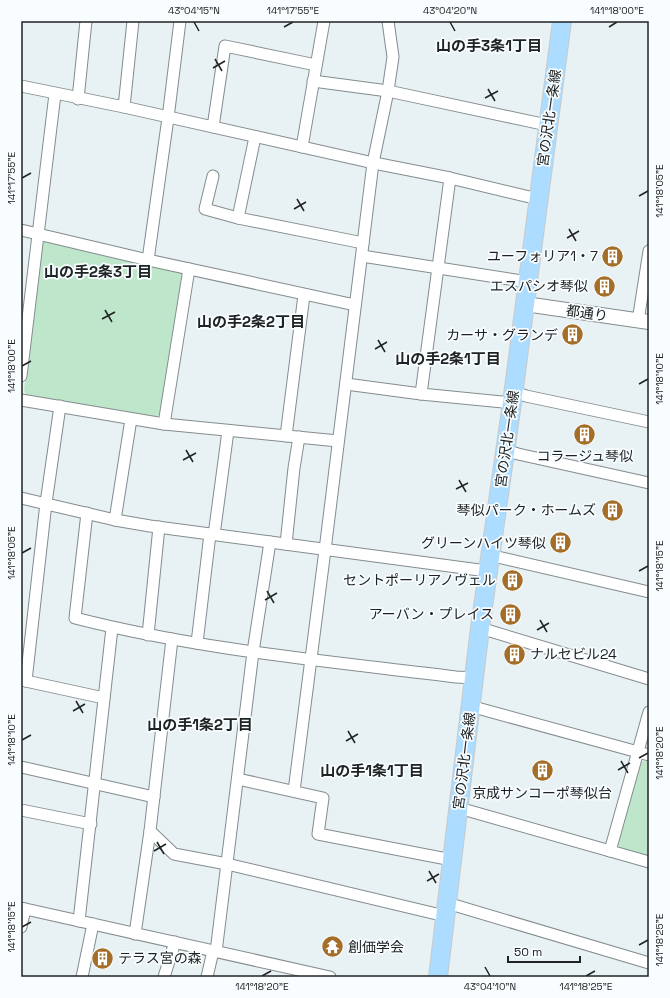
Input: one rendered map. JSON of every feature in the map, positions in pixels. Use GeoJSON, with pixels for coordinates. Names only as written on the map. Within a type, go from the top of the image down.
{"type":"FeatureCollection","features":[{"type":"Feature","properties":{"kind":"main road","name":"宮の沢北一条線"},"geometry":{"type":"LineString","coordinates":[[438,977],[488,563],[513,397],[547,125],[562,21]]}},
{"type":"Feature","properties":{"kind":"street"},"geometry":{"type":"LineString","coordinates":[[78,99],[86,21]]}},
{"type":"Feature","properties":{"kind":"street"},"geometry":{"type":"LineString","coordinates":[[124,107],[133,21]]}},
{"type":"Feature","properties":{"kind":"street"},"geometry":{"type":"LineString","coordinates":[[148,260],[180,21]]}},
{"type":"Feature","properties":{"kind":"street"},"geometry":{"type":"LineString","coordinates":[[302,147],[324,21]]}},
{"type":"Feature","properties":{"kind":"street"},"geometry":{"type":"LineString","coordinates":[[294,791],[373,163],[388,91],[393,57],[388,21]]}},
{"type":"Feature","properties":{"kind":"street"},"geometry":{"type":"LineString","coordinates":[[213,127],[225,46],[316,65]]}},
{"type":"Feature","properties":{"kind":"street"},"geometry":{"type":"LineString","coordinates":[[313,81],[388,91],[547,125]]}},
{"type":"Feature","properties":{"kind":"street"},"geometry":{"type":"LineString","coordinates":[[21,86],[78,99],[124,107],[168,118],[538,198]]}},
{"type":"Feature","properties":{"kind":"street"},"geometry":{"type":"LineString","coordinates":[[21,370],[55,94]]}},
{"type":"Feature","properties":{"kind":"street"},"geometry":{"type":"LineString","coordinates":[[238,218],[255,137]]}},
{"type":"Feature","properties":{"kind":"street"},"geometry":{"type":"LineString","coordinates":[[213,176],[205,210],[363,243]]}},
{"type":"Feature","properties":{"kind":"street"},"geometry":{"type":"LineString","coordinates":[[421,394],[450,178]]}},
{"type":"Feature","properties":{"kind":"street"},"geometry":{"type":"LineString","coordinates":[[21,230],[148,260],[355,305]]}},
{"type":"Feature","properties":{"kind":"street"},"geometry":{"type":"LineString","coordinates":[[643,322],[649,251]]}},
{"type":"Feature","properties":{"kind":"street"},"geometry":{"type":"LineString","coordinates":[[362,256],[528,282]]}},
{"type":"Feature","properties":{"kind":"street"},"geometry":{"type":"LineString","coordinates":[[164,424],[189,269]]}},
{"type":"Feature","properties":{"kind":"street"},"geometry":{"type":"LineString","coordinates":[[286,436],[304,295]]}},
{"type":"Feature","properties":{"kind":"street","name":"都通り"},"geometry":{"type":"LineString","coordinates":[[525,304],[643,322]]}},
{"type":"Feature","properties":{"kind":"street"},"geometry":{"type":"LineString","coordinates":[[346,384],[421,394],[513,397],[526,396],[649,422]]}},
{"type":"Feature","properties":{"kind":"street"},"geometry":{"type":"LineString","coordinates":[[21,400],[164,424],[338,441]]}},
{"type":"Feature","properties":{"kind":"street"},"geometry":{"type":"LineString","coordinates":[[60,406],[24,681],[104,698]]}},
{"type":"Feature","properties":{"kind":"street"},"geometry":{"type":"LineString","coordinates":[[115,520],[131,419]]}},
{"type":"Feature","properties":{"kind":"street"},"geometry":{"type":"LineString","coordinates":[[197,644],[228,431]]}},
{"type":"Feature","properties":{"kind":"street"},"geometry":{"type":"LineString","coordinates":[[286,544],[299,437]]}},
{"type":"Feature","properties":{"kind":"street"},"geometry":{"type":"LineString","coordinates":[[505,450],[649,483]]}},
{"type":"Feature","properties":{"kind":"street"},"geometry":{"type":"LineString","coordinates":[[21,498],[115,520],[212,535],[325,550],[488,563],[649,592]]}},
{"type":"Feature","properties":{"kind":"street"},"geometry":{"type":"LineString","coordinates":[[87,513],[75,618],[112,628],[197,644],[456,677],[474,678]]}},
{"type":"Feature","properties":{"kind":"street"},"geometry":{"type":"LineString","coordinates":[[148,635],[160,527]]}},
{"type":"Feature","properties":{"kind":"street"},"geometry":{"type":"LineString","coordinates":[[207,977],[215,951],[253,652],[270,542]]}},
{"type":"Feature","properties":{"kind":"street"},"geometry":{"type":"LineString","coordinates":[[79,921],[112,628]]}},
{"type":"Feature","properties":{"kind":"street"},"geometry":{"type":"LineString","coordinates":[[480,628],[649,679]]}},
{"type":"Feature","properties":{"kind":"street"},"geometry":{"type":"LineString","coordinates":[[136,934],[150,831],[172,640]]}},
{"type":"Feature","properties":{"kind":"street"},"geometry":{"type":"LineString","coordinates":[[470,706],[649,755]]}},
{"type":"Feature","properties":{"kind":"street"},"geometry":{"type":"LineString","coordinates":[[610,851],[649,712]]}},
{"type":"Feature","properties":{"kind":"street"},"geometry":{"type":"LineString","coordinates":[[21,767],[154,797]]}},
{"type":"Feature","properties":{"kind":"street"},"geometry":{"type":"LineString","coordinates":[[238,779],[323,798],[318,834],[452,860]]}},
{"type":"Feature","properties":{"kind":"street"},"geometry":{"type":"LineString","coordinates":[[459,808],[649,862]]}},
{"type":"Feature","properties":{"kind":"street"},"geometry":{"type":"LineString","coordinates":[[21,810],[90,824]]}},
{"type":"Feature","properties":{"kind":"street"},"geometry":{"type":"LineString","coordinates":[[150,831],[174,854],[446,910],[649,963]]}},
{"type":"Feature","properties":{"kind":"street"},"geometry":{"type":"LineString","coordinates":[[21,927],[23,909],[330,977]]}},
{"type":"Feature","properties":{"kind":"street"},"geometry":{"type":"LineString","coordinates":[[82,977],[93,924]]}},
{"type":"Feature","properties":{"kind":"street"},"geometry":{"type":"LineString","coordinates":[[164,977],[175,942]]}},
{"type":"Feature","properties":{"kind":"green space"},"geometry":{"type":"Polygon","coordinates":[[[45,241],[181,272],[184,277],[160,414],[154,418],[26,395],[24,390],[43,243],[45,241]]]}},
{"type":"Feature","properties":{"kind":"green space"},"geometry":{"type":"Polygon","coordinates":[[[644,761],[649,762],[649,856],[620,848],[618,844],[640,763],[644,761]]]}},
{"type":"Feature","properties":{"kind":"place","name":"ユーフォリア1・7"},"geometry":{"type":"Point","coordinates":[613,256]}},
{"type":"Feature","properties":{"kind":"place","name":"エスパシオ琴似"},"geometry":{"type":"Point","coordinates":[604,286]}},
{"type":"Feature","properties":{"kind":"place","name":"カーサ・グランデ"},"geometry":{"type":"Point","coordinates":[573,335]}},
{"type":"Feature","properties":{"kind":"place","name":"コラージュ琴似"},"geometry":{"type":"Point","coordinates":[585,434]}},
{"type":"Feature","properties":{"kind":"place","name":"琴似パーク・ホームズ"},"geometry":{"type":"Point","coordinates":[612,510]}},
{"type":"Feature","properties":{"kind":"place","name":"グリーンハイツ琴似"},"geometry":{"type":"Point","coordinates":[561,543]}},
{"type":"Feature","properties":{"kind":"place","name":"セントポーリアノヴェル"},"geometry":{"type":"Point","coordinates":[512,580]}},
{"type":"Feature","properties":{"kind":"place","name":"アーバン・プレイス"},"geometry":{"type":"Point","coordinates":[510,614]}},
{"type":"Feature","properties":{"kind":"place","name":"ナルセビル24"},"geometry":{"type":"Point","coordinates":[515,654]}},
{"type":"Feature","properties":{"kind":"place","name":"京成サンコーポ琴似台"},"geometry":{"type":"Point","coordinates":[542,771]}},
{"type":"Feature","properties":{"kind":"place","name":"創価学会"},"geometry":{"type":"Point","coordinates":[332,947]}},
{"type":"Feature","properties":{"kind":"place","name":"テラス宮の森"},"geometry":{"type":"Point","coordinates":[103,958]}},
{"type":"Feature","properties":{"kind":"district","name":"山の手3条1丁目"},"geometry":{"type":"Point","coordinates":[489,45]}},
{"type":"Feature","properties":{"kind":"district","name":"山の手2条3丁目"},"geometry":{"type":"Point","coordinates":[98,271]}},
{"type":"Feature","properties":{"kind":"district","name":"山の手2条2丁目"},"geometry":{"type":"Point","coordinates":[251,321]}},
{"type":"Feature","properties":{"kind":"district","name":"山の手2条1丁目"},"geometry":{"type":"Point","coordinates":[448,358]}},
{"type":"Feature","properties":{"kind":"district","name":"山の手1条2丁目"},"geometry":{"type":"Point","coordinates":[200,724]}},
{"type":"Feature","properties":{"kind":"district","name":"山の手1条1丁目"},"geometry":{"type":"Point","coordinates":[372,770]}}]}
